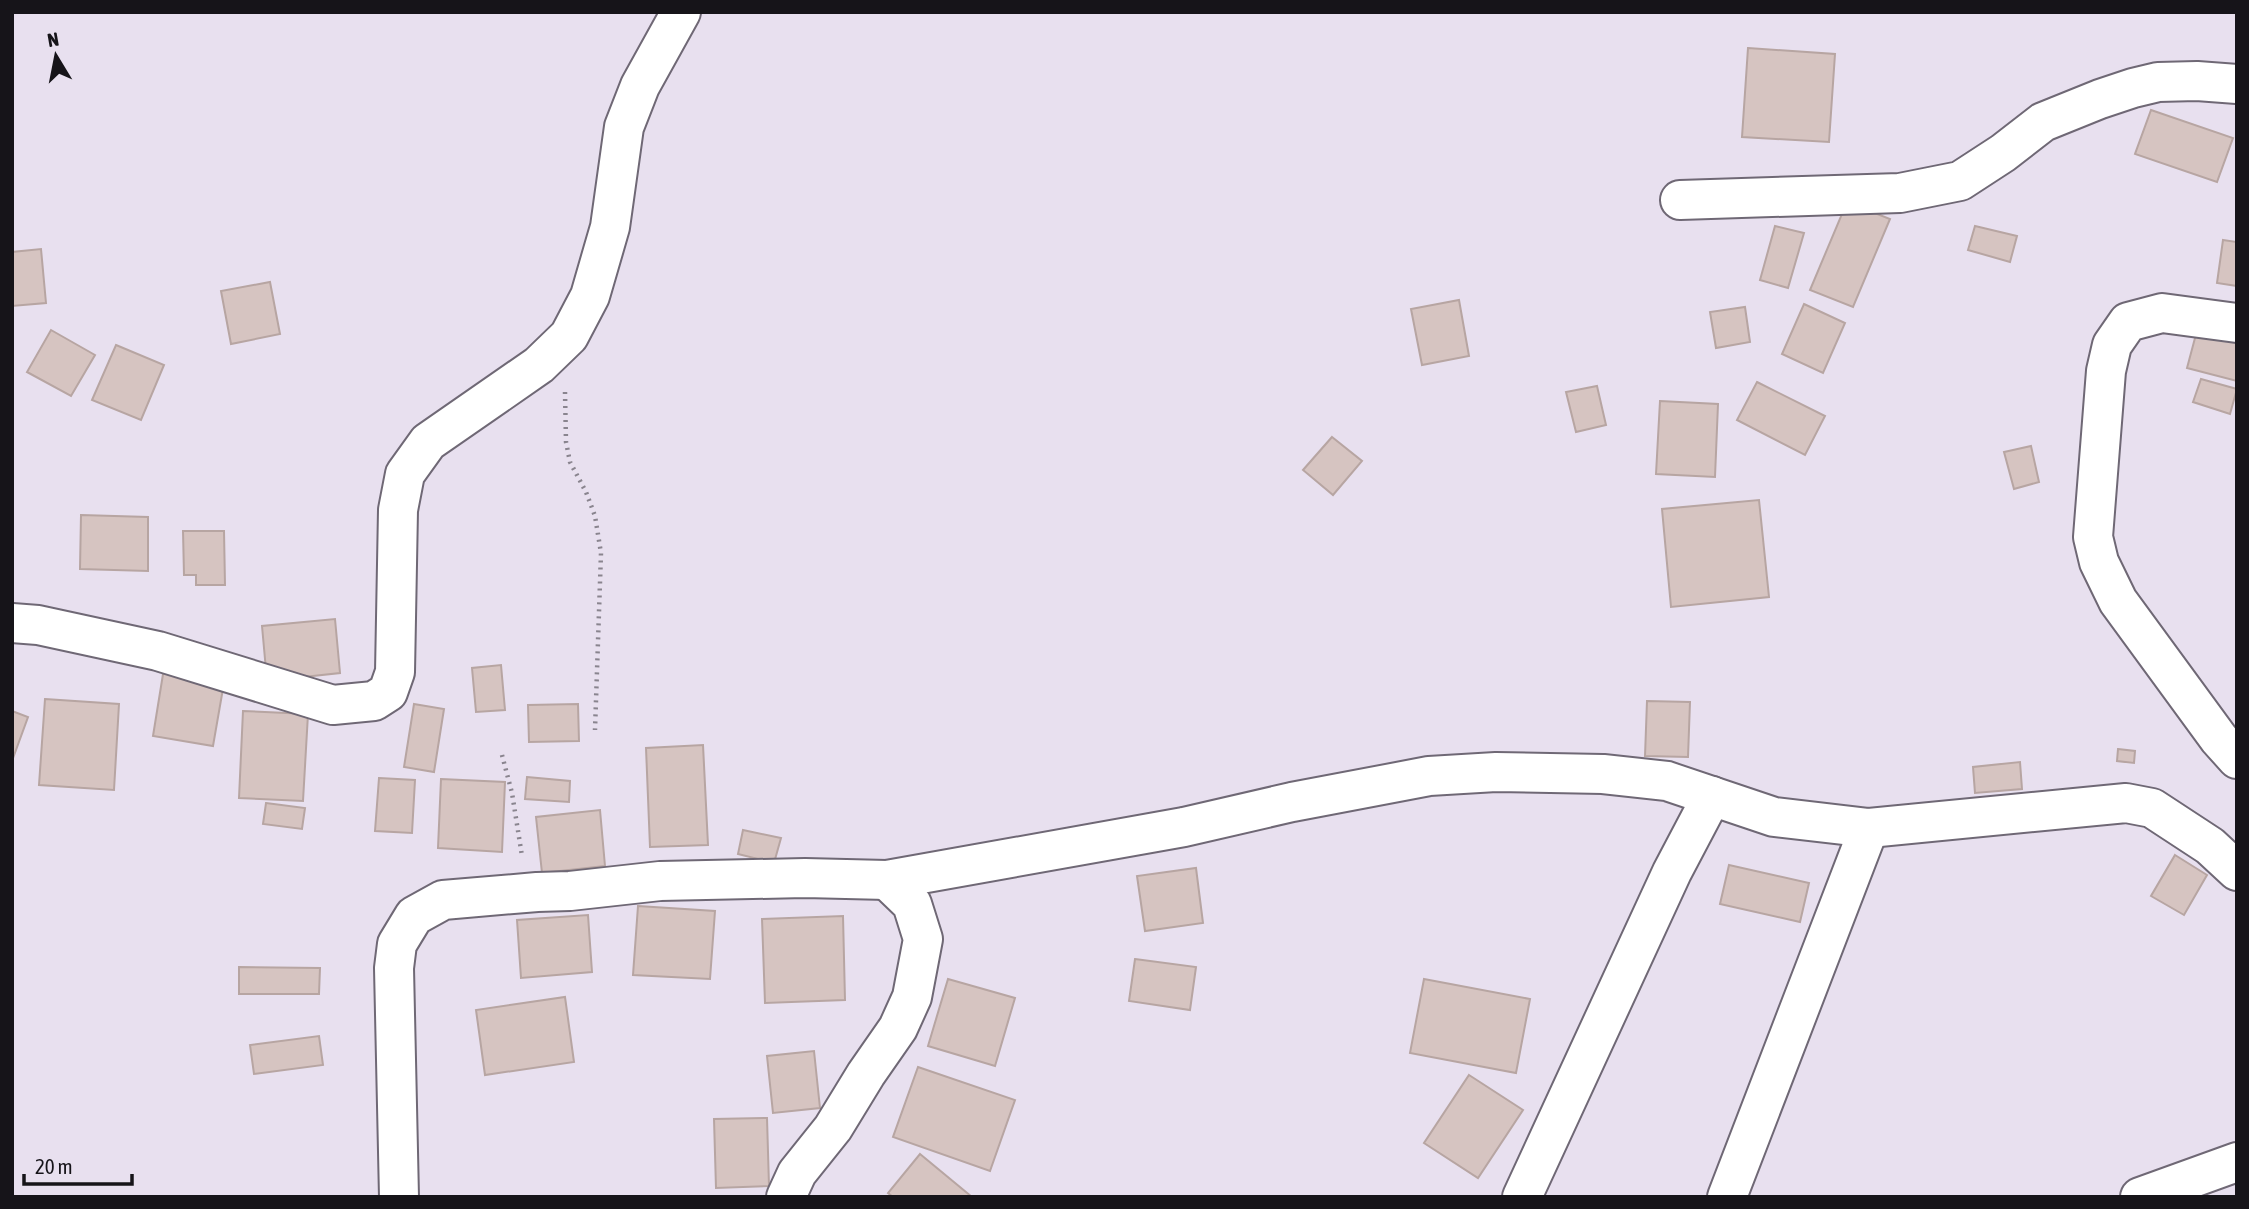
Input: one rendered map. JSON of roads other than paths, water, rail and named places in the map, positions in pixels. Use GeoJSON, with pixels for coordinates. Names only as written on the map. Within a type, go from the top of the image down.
{"type":"FeatureCollection","features":[{"type":"Feature","properties":{"kind":"street"},"geometry":{"type":"LineString","coordinates":[[12,623],[38,625],[158,651],[333,705],[374,701],[388,692],[395,672],[398,510],[405,474],[428,442],[539,365],[569,336],[590,296],[610,227],[624,127],[640,86],[681,12]]}},
{"type":"Feature","properties":{"kind":"street"},"geometry":{"type":"LineString","coordinates":[[1680,200],[1900,193],[1960,181],[2043,122],[2111,95],[2158,82],[2237,84]]}},
{"type":"Feature","properties":{"kind":"street"},"geometry":{"type":"LineString","coordinates":[[2237,323],[2162,313],[2127,322],[2112,345],[2106,371],[2093,537],[2099,562],[2118,601],[2219,739],[2237,759]]}},
{"type":"Feature","properties":{"kind":"street"},"geometry":{"type":"LineString","coordinates":[[399,1197],[394,968],[397,944],[414,916],[443,900],[570,891],[660,881],[792,878],[887,880],[1145,835],[1429,776],[1496,772],[1603,774],[1667,781],[1774,817],[1869,828],[2126,803],[2152,808],[2210,846],[2237,871]]}},
{"type":"Feature","properties":{"kind":"street"},"geometry":{"type":"LineString","coordinates":[[1522,1197],[1672,872],[1712,796]]}},
{"type":"Feature","properties":{"kind":"street"},"geometry":{"type":"LineString","coordinates":[[1727,1197],[1869,828]]}},
{"type":"Feature","properties":{"kind":"street"},"geometry":{"type":"LineString","coordinates":[[786,1197],[797,1173],[833,1128],[898,1028],[912,997],[923,939],[912,904],[887,880]]}},
{"type":"Feature","properties":{"kind":"street"},"geometry":{"type":"LineString","coordinates":[[2140,1197],[2237,1162]]}}]}
